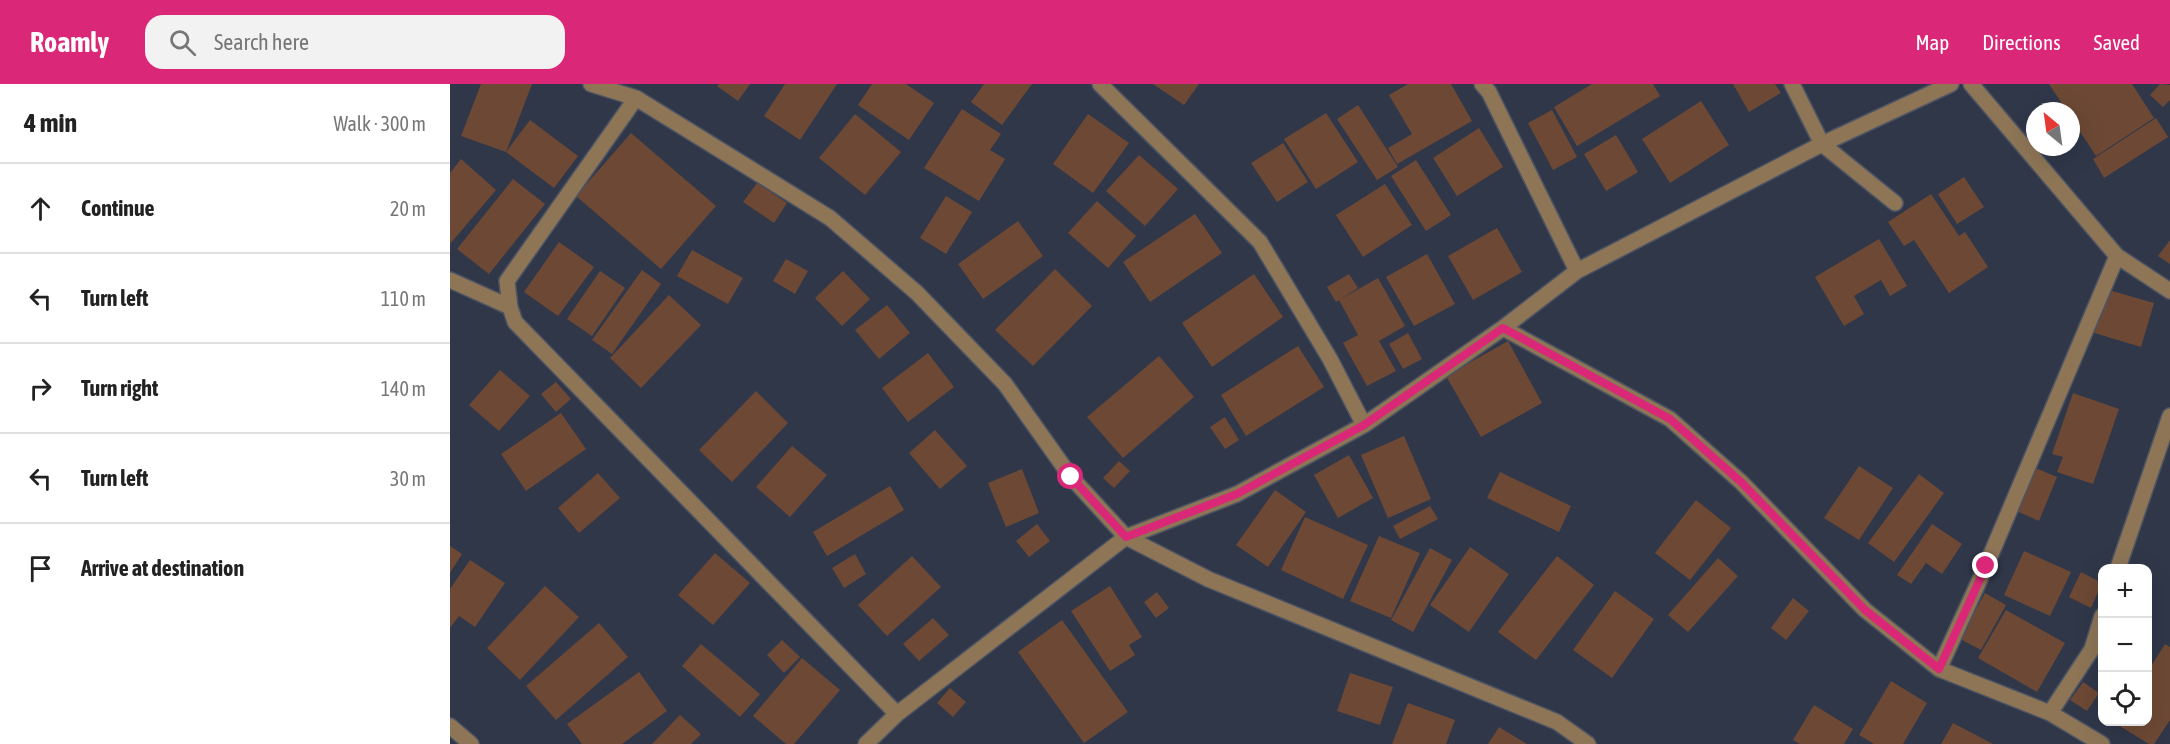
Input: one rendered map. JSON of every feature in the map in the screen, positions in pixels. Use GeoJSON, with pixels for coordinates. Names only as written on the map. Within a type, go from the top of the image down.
{"type":"FeatureCollection","features":[{"type":"Feature","properties":{"kind":"street"},"geometry":{"type":"LineString","coordinates":[[591,84],[636,98],[830,218],[917,293],[1005,384],[1071,477],[1126,537],[1208,579],[1557,722],[1588,744]]}},
{"type":"Feature","properties":{"kind":"street"},"geometry":{"type":"LineString","coordinates":[[1100,84],[1260,242],[1330,359],[1364,425]]}},
{"type":"Feature","properties":{"kind":"street"},"geometry":{"type":"LineString","coordinates":[[1482,84],[1489,92],[1576,271]]}},
{"type":"Feature","properties":{"kind":"street"},"geometry":{"type":"LineString","coordinates":[[1792,84],[1822,144],[1895,203]]}},
{"type":"Feature","properties":{"kind":"street"},"geometry":{"type":"LineString","coordinates":[[866,744],[897,714],[1126,537],[1237,494],[1364,425],[1503,328],[1576,271],[1822,144],[1951,84]]}},
{"type":"Feature","properties":{"kind":"street"},"geometry":{"type":"LineString","coordinates":[[1971,84],[2117,256],[2170,291]]}},
{"type":"Feature","properties":{"kind":"street"},"geometry":{"type":"LineString","coordinates":[[636,98],[507,281],[510,307],[515,322],[897,714]]}},
{"type":"Feature","properties":{"kind":"street"},"geometry":{"type":"LineString","coordinates":[[1939,669],[1986,566],[2117,256]]}},
{"type":"Feature","properties":{"kind":"street"},"geometry":{"type":"LineString","coordinates":[[450,280],[510,307]]}},
{"type":"Feature","properties":{"kind":"street"},"geometry":{"type":"LineString","coordinates":[[1503,328],[1670,419],[1741,482],[1865,610],[1939,669],[2050,713],[2102,744]]}},
{"type":"Feature","properties":{"kind":"street"},"geometry":{"type":"LineString","coordinates":[[2119,564],[2170,416]]}},
{"type":"Feature","properties":{"kind":"street"},"geometry":{"type":"LineString","coordinates":[[2050,713],[2092,649],[2102,618]]}},
{"type":"Feature","properties":{"kind":"street"},"geometry":{"type":"LineString","coordinates":[[450,726],[471,744]]}},
{"type":"Feature","properties":{"kind":"building"},"geometry":{"type":"Polygon","coordinates":[[[481,84],[532,84],[506,152],[461,136],[481,84]]]}},
{"type":"Feature","properties":{"kind":"building"},"geometry":{"type":"Polygon","coordinates":[[[719,84],[750,84],[738,101],[717,86],[719,84]]]}},
{"type":"Feature","properties":{"kind":"building"},"geometry":{"type":"Polygon","coordinates":[[[785,84],[837,84],[800,140],[764,116],[785,84]]]}},
{"type":"Feature","properties":{"kind":"building"},"geometry":{"type":"Polygon","coordinates":[[[872,84],[906,84],[934,103],[909,140],[858,105],[872,84]]]}},
{"type":"Feature","properties":{"kind":"building"},"geometry":{"type":"Polygon","coordinates":[[[984,84],[1032,84],[1002,125],[971,102],[984,84]]]}},
{"type":"Feature","properties":{"kind":"building"},"geometry":{"type":"Polygon","coordinates":[[[1153,84],[1199,84],[1184,105],[1153,84]]]}},
{"type":"Feature","properties":{"kind":"building"},"geometry":{"type":"Polygon","coordinates":[[[1408,84],[1451,84],[1472,121],[1397,164],[1388,148],[1412,134],[1389,95],[1408,84]]]}},
{"type":"Feature","properties":{"kind":"building"},"geometry":{"type":"Polygon","coordinates":[[[1592,84],[1653,84],[1660,96],[1577,146],[1554,107],[1592,84]]]}},
{"type":"Feature","properties":{"kind":"building"},"geometry":{"type":"Polygon","coordinates":[[[1733,84],[1775,84],[1781,93],[1749,112],[1733,84]]]}},
{"type":"Feature","properties":{"kind":"building"},"geometry":{"type":"Polygon","coordinates":[[[2049,84],[2132,84],[2154,118],[2096,156],[2080,132],[2080,102],[2061,102],[2049,84]]]}},
{"type":"Feature","properties":{"kind":"building"},"geometry":{"type":"Polygon","coordinates":[[[2160,84],[2170,85],[2170,100],[2163,107],[2150,95],[2160,84]]]}},
{"type":"Feature","properties":{"kind":"building"},"geometry":{"type":"Polygon","coordinates":[[[1701,101],[1729,145],[1670,183],[1642,139],[1701,101]]]}},
{"type":"Feature","properties":{"kind":"building"},"geometry":{"type":"Polygon","coordinates":[[[1358,105],[1398,167],[1377,180],[1337,119],[1358,105]]]}},
{"type":"Feature","properties":{"kind":"building"},"geometry":{"type":"Polygon","coordinates":[[[962,109],[1001,134],[990,150],[1005,159],[979,201],[924,168],[962,109]]]}},
{"type":"Feature","properties":{"kind":"building"},"geometry":{"type":"Polygon","coordinates":[[[1552,110],[1577,157],[1553,170],[1528,123],[1552,110]]]}},
{"type":"Feature","properties":{"kind":"building"},"geometry":{"type":"Polygon","coordinates":[[[1326,113],[1358,162],[1316,189],[1284,139],[1326,113]]]}},
{"type":"Feature","properties":{"kind":"building"},"geometry":{"type":"Polygon","coordinates":[[[855,114],[901,152],[865,195],[819,158],[855,114]]]}},
{"type":"Feature","properties":{"kind":"building"},"geometry":{"type":"Polygon","coordinates":[[[1088,114],[1129,143],[1093,193],[1053,164],[1088,114]]]}},
{"type":"Feature","properties":{"kind":"building"},"geometry":{"type":"Polygon","coordinates":[[[2156,118],[2168,137],[2104,178],[2093,159],[2156,118]]]}},
{"type":"Feature","properties":{"kind":"building"},"geometry":{"type":"Polygon","coordinates":[[[530,120],[578,156],[554,188],[506,152],[530,120]]]}},
{"type":"Feature","properties":{"kind":"building"},"geometry":{"type":"Polygon","coordinates":[[[1479,128],[1503,167],[1457,196],[1433,158],[1479,128]]]}},
{"type":"Feature","properties":{"kind":"building"},"geometry":{"type":"Polygon","coordinates":[[[631,133],[716,206],[661,269],[576,196],[631,133]]]}},
{"type":"Feature","properties":{"kind":"building"},"geometry":{"type":"Polygon","coordinates":[[[1616,135],[1638,172],[1606,191],[1584,154],[1616,135]]]}},
{"type":"Feature","properties":{"kind":"building"},"geometry":{"type":"Polygon","coordinates":[[[1283,143],[1308,182],[1277,202],[1251,163],[1283,143]]]}},
{"type":"Feature","properties":{"kind":"building"},"geometry":{"type":"Polygon","coordinates":[[[1139,155],[1178,189],[1145,226],[1106,191],[1139,155]]]}},
{"type":"Feature","properties":{"kind":"building"},"geometry":{"type":"Polygon","coordinates":[[[461,159],[496,190],[450,244],[450,173],[461,159]]]}},
{"type":"Feature","properties":{"kind":"building"},"geometry":{"type":"Polygon","coordinates":[[[1416,160],[1451,215],[1426,231],[1391,176],[1416,160]]]}},
{"type":"Feature","properties":{"kind":"building"},"geometry":{"type":"Polygon","coordinates":[[[1964,177],[1984,207],[1957,224],[1938,194],[1964,177]]]}},
{"type":"Feature","properties":{"kind":"building"},"geometry":{"type":"Polygon","coordinates":[[[513,179],[545,204],[489,274],[457,249],[513,179]]]}},
{"type":"Feature","properties":{"kind":"building"},"geometry":{"type":"Polygon","coordinates":[[[757,183],[787,203],[774,223],[743,202],[757,183]]]}},
{"type":"Feature","properties":{"kind":"building"},"geometry":{"type":"Polygon","coordinates":[[[1385,184],[1412,225],[1363,257],[1336,215],[1385,184]]]}},
{"type":"Feature","properties":{"kind":"building"},"geometry":{"type":"Polygon","coordinates":[[[1931,194],[1959,236],[1965,232],[1988,267],[1949,293],[1914,240],[1904,246],[1888,222],[1931,194]]]}},
{"type":"Feature","properties":{"kind":"building"},"geometry":{"type":"Polygon","coordinates":[[[946,196],[972,212],[946,254],[920,238],[946,196]]]}},
{"type":"Feature","properties":{"kind":"building"},"geometry":{"type":"Polygon","coordinates":[[[1097,201],[1136,236],[1108,268],[1068,233],[1097,201]]]}},
{"type":"Feature","properties":{"kind":"building"},"geometry":{"type":"Polygon","coordinates":[[[1195,214],[1222,253],[1150,302],[1123,262],[1195,214]]]}},
{"type":"Feature","properties":{"kind":"building"},"geometry":{"type":"Polygon","coordinates":[[[1018,221],[1043,256],[983,299],[958,264],[1018,221]]]}},
{"type":"Feature","properties":{"kind":"building"},"geometry":{"type":"Polygon","coordinates":[[[1497,228],[1522,272],[1473,300],[1448,256],[1497,228]]]}},
{"type":"Feature","properties":{"kind":"building"},"geometry":{"type":"Polygon","coordinates":[[[1879,239],[1907,286],[1890,296],[1881,280],[1854,296],[1864,314],[1844,326],[1815,277],[1879,239]]]}},
{"type":"Feature","properties":{"kind":"building"},"geometry":{"type":"Polygon","coordinates":[[[2170,240],[2170,264],[2158,256],[2170,240]]]}},
{"type":"Feature","properties":{"kind":"building"},"geometry":{"type":"Polygon","coordinates":[[[559,242],[594,267],[558,316],[524,292],[559,242]]]}},
{"type":"Feature","properties":{"kind":"building"},"geometry":{"type":"Polygon","coordinates":[[[692,250],[743,278],[728,304],[677,276],[692,250]]]}},
{"type":"Feature","properties":{"kind":"building"},"geometry":{"type":"Polygon","coordinates":[[[1427,254],[1455,304],[1414,326],[1386,277],[1427,254]]]}},
{"type":"Feature","properties":{"kind":"building"},"geometry":{"type":"Polygon","coordinates":[[[786,259],[808,271],[795,294],[773,281],[786,259]]]}},
{"type":"Feature","properties":{"kind":"building"},"geometry":{"type":"Polygon","coordinates":[[[1055,269],[1092,306],[1033,366],[995,330],[1055,269]]]}},
{"type":"Feature","properties":{"kind":"building"},"geometry":{"type":"Polygon","coordinates":[[[642,270],[661,284],[612,354],[592,340],[642,270]]]}},
{"type":"Feature","properties":{"kind":"building"},"geometry":{"type":"Polygon","coordinates":[[[600,271],[625,288],[592,336],[567,319],[600,271]]]}},
{"type":"Feature","properties":{"kind":"building"},"geometry":{"type":"Polygon","coordinates":[[[843,271],[870,299],[842,326],[815,298],[843,271]]]}},
{"type":"Feature","properties":{"kind":"building"},"geometry":{"type":"Polygon","coordinates":[[[1254,274],[1283,317],[1212,367],[1182,323],[1254,274]]]}},
{"type":"Feature","properties":{"kind":"building"},"geometry":{"type":"Polygon","coordinates":[[[1349,274],[1358,288],[1341,299],[1378,278],[1405,326],[1379,341],[1396,371],[1367,386],[1343,343],[1358,335],[1339,300],[1336,302],[1327,287],[1349,274]]]}},
{"type":"Feature","properties":{"kind":"building"},"geometry":{"type":"Polygon","coordinates":[[[2105,289],[2154,303],[2141,347],[2091,332],[2105,289]]]}},
{"type":"Feature","properties":{"kind":"building"},"geometry":{"type":"Polygon","coordinates":[[[669,295],[701,325],[641,388],[610,358],[669,295]]]}},
{"type":"Feature","properties":{"kind":"building"},"geometry":{"type":"Polygon","coordinates":[[[887,305],[910,333],[879,359],[855,330],[887,305]]]}},
{"type":"Feature","properties":{"kind":"building"},"geometry":{"type":"Polygon","coordinates":[[[1408,333],[1422,359],[1403,369],[1389,344],[1408,333]]]}},
{"type":"Feature","properties":{"kind":"building"},"geometry":{"type":"Polygon","coordinates":[[[1508,341],[1542,403],[1481,437],[1446,376],[1508,341]]]}},
{"type":"Feature","properties":{"kind":"building"},"geometry":{"type":"Polygon","coordinates":[[[1298,346],[1324,387],[1246,436],[1221,395],[1298,346]]]}},
{"type":"Feature","properties":{"kind":"building"},"geometry":{"type":"Polygon","coordinates":[[[928,353],[954,387],[908,422],[882,388],[928,353]]]}},
{"type":"Feature","properties":{"kind":"building"},"geometry":{"type":"Polygon","coordinates":[[[1159,356],[1194,397],[1123,458],[1087,417],[1159,356]]]}},
{"type":"Feature","properties":{"kind":"building"},"geometry":{"type":"Polygon","coordinates":[[[500,370],[530,396],[499,431],[469,405],[500,370]]]}},
{"type":"Feature","properties":{"kind":"building"},"geometry":{"type":"Polygon","coordinates":[[[556,382],[571,399],[556,412],[541,394],[556,382]]]}},
{"type":"Feature","properties":{"kind":"building"},"geometry":{"type":"Polygon","coordinates":[[[756,391],[788,423],[732,482],[699,450],[756,391]]]}},
{"type":"Feature","properties":{"kind":"building"},"geometry":{"type":"Polygon","coordinates":[[[2073,393],[2119,409],[2093,484],[2057,472],[2063,457],[2052,454],[2073,393]]]}},
{"type":"Feature","properties":{"kind":"building"},"geometry":{"type":"Polygon","coordinates":[[[561,413],[586,449],[526,491],[501,454],[561,413]]]}},
{"type":"Feature","properties":{"kind":"building"},"geometry":{"type":"Polygon","coordinates":[[[1225,417],[1239,440],[1225,449],[1210,427],[1225,417]]]}},
{"type":"Feature","properties":{"kind":"building"},"geometry":{"type":"Polygon","coordinates":[[[935,430],[967,466],[940,489],[909,453],[935,430]]]}},
{"type":"Feature","properties":{"kind":"building"},"geometry":{"type":"Polygon","coordinates":[[[1404,436],[1431,499],[1388,518],[1361,455],[1404,436]]]}},
{"type":"Feature","properties":{"kind":"building"},"geometry":{"type":"Polygon","coordinates":[[[792,446],[827,475],[790,517],[756,487],[792,446]]]}},
{"type":"Feature","properties":{"kind":"building"},"geometry":{"type":"Polygon","coordinates":[[[1349,455],[1373,498],[1338,518],[1314,475],[1349,455]]]}},
{"type":"Feature","properties":{"kind":"building"},"geometry":{"type":"Polygon","coordinates":[[[1119,461],[1130,471],[1114,488],[1103,478],[1119,461]]]}},
{"type":"Feature","properties":{"kind":"building"},"geometry":{"type":"Polygon","coordinates":[[[1859,466],[1893,488],[1859,540],[1824,518],[1859,466]]]}},
{"type":"Feature","properties":{"kind":"building"},"geometry":{"type":"Polygon","coordinates":[[[2031,466],[2057,477],[2039,521],[2014,510],[2031,466]]]}},
{"type":"Feature","properties":{"kind":"building"},"geometry":{"type":"Polygon","coordinates":[[[1022,469],[1039,513],[1006,527],[988,483],[1022,469]]]}},
{"type":"Feature","properties":{"kind":"building"},"geometry":{"type":"Polygon","coordinates":[[[1500,472],[1571,506],[1559,532],[1487,498],[1500,472]]]}},
{"type":"Feature","properties":{"kind":"building"},"geometry":{"type":"Polygon","coordinates":[[[598,473],[620,498],[579,533],[558,508],[598,473]]]}},
{"type":"Feature","properties":{"kind":"building"},"geometry":{"type":"Polygon","coordinates":[[[1919,474],[1944,493],[1894,562],[1868,543],[1919,474]]]}},
{"type":"Feature","properties":{"kind":"building"},"geometry":{"type":"Polygon","coordinates":[[[890,486],[904,510],[827,556],[813,532],[890,486]]]}},
{"type":"Feature","properties":{"kind":"building"},"geometry":{"type":"Polygon","coordinates":[[[1275,490],[1306,512],[1268,567],[1236,545],[1275,490]]]}},
{"type":"Feature","properties":{"kind":"building"},"geometry":{"type":"Polygon","coordinates":[[[1696,500],[1731,528],[1690,580],[1655,553],[1696,500]]]}},
{"type":"Feature","properties":{"kind":"building"},"geometry":{"type":"Polygon","coordinates":[[[1430,506],[1438,519],[1400,539],[1393,526],[1430,506]]]}},
{"type":"Feature","properties":{"kind":"building"},"geometry":{"type":"Polygon","coordinates":[[[1305,517],[1368,545],[1343,599],[1281,570],[1305,517]]]}},
{"type":"Feature","properties":{"kind":"building"},"geometry":{"type":"Polygon","coordinates":[[[1037,524],[1050,541],[1029,557],[1016,541],[1037,524]]]}},
{"type":"Feature","properties":{"kind":"building"},"geometry":{"type":"Polygon","coordinates":[[[1932,524],[1962,544],[1942,574],[1926,563],[1911,584],[1897,575],[1932,524]]]}},
{"type":"Feature","properties":{"kind":"building"},"geometry":{"type":"Polygon","coordinates":[[[1379,536],[1420,553],[1391,618],[1350,601],[1379,536]]]}},
{"type":"Feature","properties":{"kind":"building"},"geometry":{"type":"Polygon","coordinates":[[[450,546],[462,554],[450,573],[450,546]]]}},
{"type":"Feature","properties":{"kind":"building"},"geometry":{"type":"Polygon","coordinates":[[[1470,547],[1509,574],[1469,632],[1430,605],[1470,547]]]}},
{"type":"Feature","properties":{"kind":"building"},"geometry":{"type":"Polygon","coordinates":[[[1430,548],[1452,560],[1413,632],[1391,620],[1430,548]]]}},
{"type":"Feature","properties":{"kind":"building"},"geometry":{"type":"Polygon","coordinates":[[[2024,551],[2071,572],[2050,616],[2004,595],[2024,551]]]}},
{"type":"Feature","properties":{"kind":"building"},"geometry":{"type":"Polygon","coordinates":[[[715,553],[750,583],[713,625],[678,595],[715,553]]]}},
{"type":"Feature","properties":{"kind":"building"},"geometry":{"type":"Polygon","coordinates":[[[855,554],[866,574],[844,588],[832,568],[855,554]]]}},
{"type":"Feature","properties":{"kind":"building"},"geometry":{"type":"Polygon","coordinates":[[[912,556],[941,587],[887,636],[858,605],[912,556]]]}},
{"type":"Feature","properties":{"kind":"building"},"geometry":{"type":"Polygon","coordinates":[[[1557,556],[1594,585],[1536,660],[1498,632],[1557,556]]]}},
{"type":"Feature","properties":{"kind":"building"},"geometry":{"type":"Polygon","coordinates":[[[1718,558],[1738,576],[1688,632],[1668,615],[1718,558]]]}},
{"type":"Feature","properties":{"kind":"building"},"geometry":{"type":"Polygon","coordinates":[[[470,560],[505,583],[475,627],[459,616],[450,628],[450,589],[470,560]]]}},
{"type":"Feature","properties":{"kind":"building"},"geometry":{"type":"Polygon","coordinates":[[[2081,572],[2098,581],[2098,592],[2091,608],[2069,597],[2081,572]]]}},
{"type":"Feature","properties":{"kind":"building"},"geometry":{"type":"Polygon","coordinates":[[[545,586],[579,617],[520,680],[487,648],[545,586]]]}},
{"type":"Feature","properties":{"kind":"building"},"geometry":{"type":"Polygon","coordinates":[[[1110,586],[1142,637],[1129,645],[1135,655],[1110,671],[1071,611],[1110,586]]]}},
{"type":"Feature","properties":{"kind":"building"},"geometry":{"type":"Polygon","coordinates":[[[1615,591],[1654,619],[1612,678],[1573,650],[1615,591]]]}},
{"type":"Feature","properties":{"kind":"building"},"geometry":{"type":"Polygon","coordinates":[[[1157,592],[1169,608],[1156,618],[1144,602],[1157,592]]]}},
{"type":"Feature","properties":{"kind":"building"},"geometry":{"type":"Polygon","coordinates":[[[1985,593],[2006,605],[1981,650],[1960,639],[1985,593]]]}},
{"type":"Feature","properties":{"kind":"building"},"geometry":{"type":"Polygon","coordinates":[[[1793,598],[1809,611],[1786,640],[1771,628],[1793,598]]]}},
{"type":"Feature","properties":{"kind":"building"},"geometry":{"type":"Polygon","coordinates":[[[2006,610],[2065,643],[2037,692],[1978,658],[2006,610]]]}},
{"type":"Feature","properties":{"kind":"building"},"geometry":{"type":"Polygon","coordinates":[[[933,618],[949,635],[919,661],[903,644],[933,618]]]}},
{"type":"Feature","properties":{"kind":"building"},"geometry":{"type":"Polygon","coordinates":[[[1062,620],[1128,712],[1084,743],[1018,652],[1062,620]]]}},
{"type":"Feature","properties":{"kind":"building"},"geometry":{"type":"Polygon","coordinates":[[[599,623],[628,657],[556,720],[526,686],[599,623]]]}},
{"type":"Feature","properties":{"kind":"building"},"geometry":{"type":"Polygon","coordinates":[[[782,640],[800,657],[784,673],[767,655],[782,640]]]}},
{"type":"Feature","properties":{"kind":"building"},"geometry":{"type":"Polygon","coordinates":[[[701,644],[760,694],[740,717],[682,666],[701,644]]]}},
{"type":"Feature","properties":{"kind":"building"},"geometry":{"type":"Polygon","coordinates":[[[2165,644],[2170,647],[2170,720],[2154,744],[2149,744],[2120,726],[2152,726],[2152,665],[2165,644]]]}},
{"type":"Feature","properties":{"kind":"building"},"geometry":{"type":"Polygon","coordinates":[[[802,658],[840,690],[794,744],[786,744],[753,716],[802,658]]]}},
{"type":"Feature","properties":{"kind":"building"},"geometry":{"type":"Polygon","coordinates":[[[639,672],[667,711],[622,744],[582,744],[567,724],[639,672]]]}},
{"type":"Feature","properties":{"kind":"building"},"geometry":{"type":"Polygon","coordinates":[[[1350,673],[1393,687],[1380,725],[1337,711],[1350,673]]]}},
{"type":"Feature","properties":{"kind":"building"},"geometry":{"type":"Polygon","coordinates":[[[1891,681],[1927,703],[1903,744],[1874,744],[1859,735],[1891,681]]]}},
{"type":"Feature","properties":{"kind":"building"},"geometry":{"type":"Polygon","coordinates":[[[2083,682],[2098,692],[2087,711],[2070,700],[2083,682]]]}},
{"type":"Feature","properties":{"kind":"building"},"geometry":{"type":"Polygon","coordinates":[[[950,688],[966,702],[953,717],[937,703],[950,688]]]}},
{"type":"Feature","properties":{"kind":"building"},"geometry":{"type":"Polygon","coordinates":[[[1408,703],[1455,720],[1446,744],[1392,744],[1408,703]]]}},
{"type":"Feature","properties":{"kind":"building"},"geometry":{"type":"Polygon","coordinates":[[[1814,705],[1853,729],[1844,744],[1800,744],[1793,740],[1814,705]]]}},
{"type":"Feature","properties":{"kind":"building"},"geometry":{"type":"Polygon","coordinates":[[[680,715],[701,734],[691,744],[652,744],[680,715]]]}},
{"type":"Feature","properties":{"kind":"building"},"geometry":{"type":"Polygon","coordinates":[[[1953,723],[1993,744],[1941,744],[1953,723]]]}},
{"type":"Feature","properties":{"kind":"building"},"geometry":{"type":"Polygon","coordinates":[[[1499,727],[1527,744],[1488,744],[1499,727]]]}},
{"type":"Feature","properties":{"kind":"route"},"geometry":{"type":"LineString","coordinates":[[1071,477],[1126,537],[1237,494],[1364,425],[1503,328],[1670,419],[1741,482],[1865,610],[1939,669],[1986,566]]}}]}
